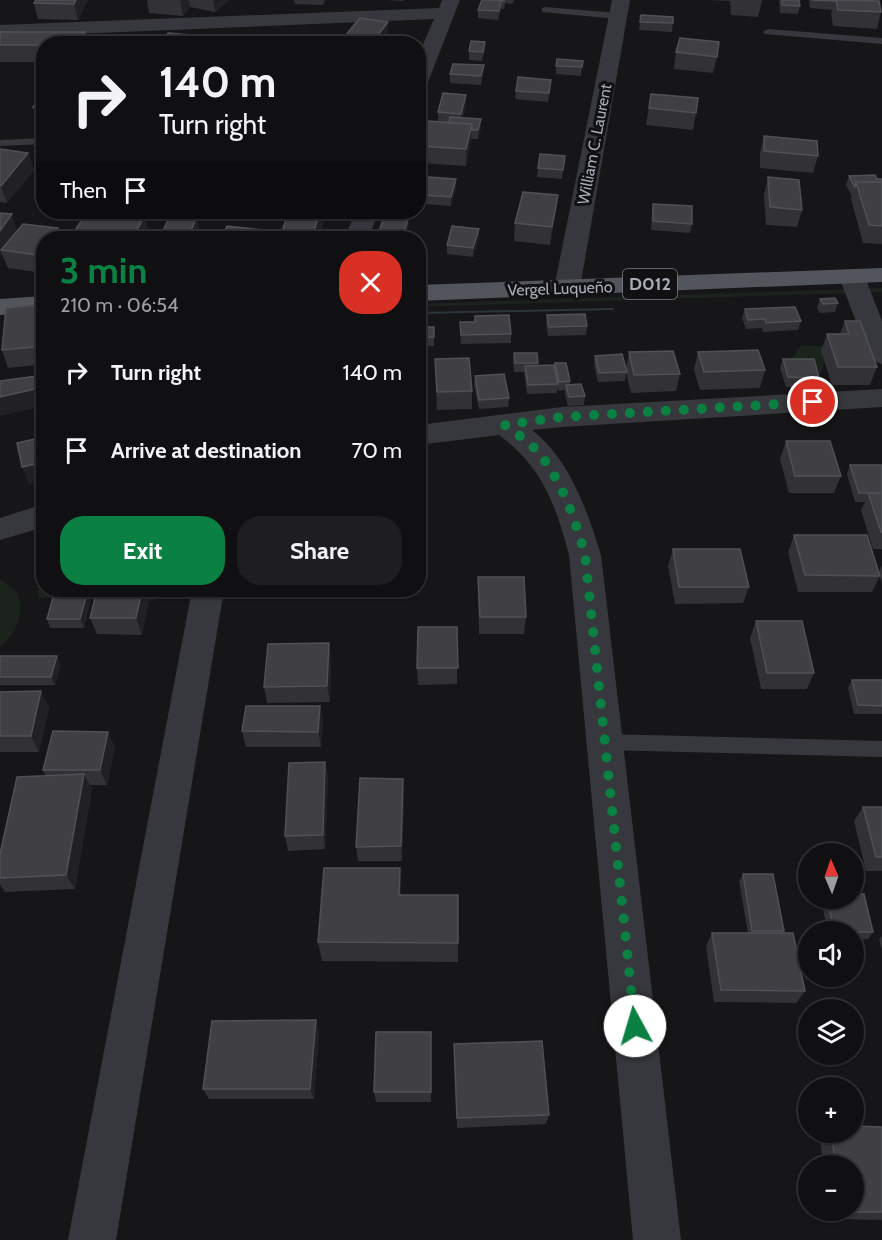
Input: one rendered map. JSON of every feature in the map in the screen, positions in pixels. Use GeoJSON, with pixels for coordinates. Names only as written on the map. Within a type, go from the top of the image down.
{"type":"FeatureCollection","features":[{"type":"Feature","properties":{"kind":"main road","name":"Vergel Luqueño"},"geometry":{"type":"LineString","coordinates":[[426,293],[882,275]]}},
{"type":"Feature","properties":{"kind":"main road"},"geometry":{"type":"LineString","coordinates":[[0,307],[36,305]]}},
{"type":"Feature","properties":{"kind":"street"},"geometry":{"type":"LineString","coordinates":[[0,31],[448,7],[426,62]]}},
{"type":"Feature","properties":{"kind":"street","name":"William C. Laurent"},"geometry":{"type":"LineString","coordinates":[[567,288],[619,8]]}},
{"type":"Feature","properties":{"kind":"street"},"geometry":{"type":"LineString","coordinates":[[852,277],[882,355]]}},
{"type":"Feature","properties":{"kind":"street"},"geometry":{"type":"LineString","coordinates":[[426,434],[562,417],[882,398]]}},
{"type":"Feature","properties":{"kind":"street"},"geometry":{"type":"LineString","coordinates":[[505,425],[537,450],[554,475],[577,523],[585,555],[657,1240]]}},
{"type":"Feature","properties":{"kind":"street"},"geometry":{"type":"LineString","coordinates":[[0,529],[36,518]]}},
{"type":"Feature","properties":{"kind":"street"},"geometry":{"type":"LineString","coordinates":[[92,1240],[207,597]]}},
{"type":"Feature","properties":{"kind":"lane"},"geometry":{"type":"LineString","coordinates":[[544,10],[619,8]]}},
{"type":"Feature","properties":{"kind":"lane"},"geometry":{"type":"LineString","coordinates":[[768,32],[882,41]]}},
{"type":"Feature","properties":{"kind":"lane"},"geometry":{"type":"LineString","coordinates":[[0,143],[36,141]]}},
{"type":"Feature","properties":{"kind":"lane"},"geometry":{"type":"LineString","coordinates":[[605,742],[882,749]]}},
{"type":"Feature","properties":{"kind":"shaded area"},"geometry":{"type":"Polygon","coordinates":[[[882,288],[882,292],[426,307],[426,304],[882,288]]]}},
{"type":"Feature","properties":{"kind":"shaded area"},"geometry":{"type":"Polygon","coordinates":[[[613,308],[614,310],[426,314],[426,312],[613,308]]]}},
{"type":"Feature","properties":{"kind":"shaded area"},"geometry":{"type":"Polygon","coordinates":[[[803,345],[835,347],[828,361],[824,363],[821,374],[816,376],[791,362],[799,347],[803,345]]]}},
{"type":"Feature","properties":{"kind":"shaded area"},"geometry":{"type":"Polygon","coordinates":[[[0,579],[17,593],[20,608],[14,630],[0,646],[0,579]]]}},
{"type":"Feature","properties":{"kind":"shaded area"},"geometry":{"type":"Polygon","coordinates":[[[39,597],[68,597],[64,598],[39,597]]]}},
{"type":"Feature","properties":{"kind":"shaded area"},"geometry":{"type":"Polygon","coordinates":[[[113,597],[162,597],[152,601],[130,603],[113,597]]]}},
{"type":"Feature","properties":{"kind":"building"},"geometry":{"type":"Polygon","coordinates":[[[36,0],[76,0],[74,4],[34,3],[36,0]]]}},
{"type":"Feature","properties":{"kind":"building"},"geometry":{"type":"Polygon","coordinates":[[[482,0],[504,1],[501,1],[499,11],[478,10],[482,0]]]}},
{"type":"Feature","properties":{"kind":"building"},"geometry":{"type":"Polygon","coordinates":[[[782,0],[799,0],[800,6],[782,5],[782,0]]]}},
{"type":"Feature","properties":{"kind":"building"},"geometry":{"type":"Polygon","coordinates":[[[836,0],[879,1],[881,12],[838,10],[836,0]]]}},
{"type":"Feature","properties":{"kind":"building"},"geometry":{"type":"Polygon","coordinates":[[[641,15],[673,17],[673,23],[640,22],[641,15]]]}},
{"type":"Feature","properties":{"kind":"building"},"geometry":{"type":"Polygon","coordinates":[[[360,18],[388,22],[377,36],[345,36],[360,18]]]}},
{"type":"Feature","properties":{"kind":"building"},"geometry":{"type":"Polygon","coordinates":[[[0,32],[85,32],[83,36],[36,36],[36,45],[0,45],[0,32]]]}},
{"type":"Feature","properties":{"kind":"building"},"geometry":{"type":"Polygon","coordinates":[[[168,33],[191,35],[190,36],[166,36],[168,33]]]}},
{"type":"Feature","properties":{"kind":"building"},"geometry":{"type":"Polygon","coordinates":[[[680,38],[719,42],[717,57],[676,52],[680,38]]]}},
{"type":"Feature","properties":{"kind":"building"},"geometry":{"type":"Polygon","coordinates":[[[471,41],[485,42],[483,52],[469,51],[471,41]]]}},
{"type":"Feature","properties":{"kind":"building"},"geometry":{"type":"Polygon","coordinates":[[[557,59],[583,61],[582,67],[556,66],[557,59]]]}},
{"type":"Feature","properties":{"kind":"building"},"geometry":{"type":"Polygon","coordinates":[[[453,64],[484,65],[481,76],[450,74],[453,64]]]}},
{"type":"Feature","properties":{"kind":"building"},"geometry":{"type":"Polygon","coordinates":[[[518,77],[551,80],[549,93],[516,91],[518,77]]]}},
{"type":"Feature","properties":{"kind":"building"},"geometry":{"type":"Polygon","coordinates":[[[443,93],[466,95],[461,114],[438,112],[443,93]]]}},
{"type":"Feature","properties":{"kind":"building"},"geometry":{"type":"Polygon","coordinates":[[[651,94],[698,98],[696,113],[649,108],[651,94]]]}},
{"type":"Feature","properties":{"kind":"building"},"geometry":{"type":"Polygon","coordinates":[[[450,117],[481,119],[478,130],[472,130],[472,124],[449,123],[450,117]]]}},
{"type":"Feature","properties":{"kind":"building"},"geometry":{"type":"Polygon","coordinates":[[[427,121],[472,124],[466,149],[426,146],[427,121]]]}},
{"type":"Feature","properties":{"kind":"building"},"geometry":{"type":"Polygon","coordinates":[[[764,136],[817,141],[818,156],[764,151],[764,136]]]}},
{"type":"Feature","properties":{"kind":"building"},"geometry":{"type":"Polygon","coordinates":[[[0,149],[28,153],[1,186],[0,185],[0,149]]]}},
{"type":"Feature","properties":{"kind":"building"},"geometry":{"type":"Polygon","coordinates":[[[540,154],[565,156],[563,170],[538,168],[540,154]]]}},
{"type":"Feature","properties":{"kind":"building"},"geometry":{"type":"Polygon","coordinates":[[[875,175],[877,179],[882,179],[882,182],[856,182],[855,187],[849,176],[875,175]]]}},
{"type":"Feature","properties":{"kind":"building"},"geometry":{"type":"Polygon","coordinates":[[[428,177],[456,179],[451,197],[426,195],[428,177]]]}},
{"type":"Feature","properties":{"kind":"building"},"geometry":{"type":"Polygon","coordinates":[[[768,177],[799,180],[802,210],[770,207],[768,177]]]}},
{"type":"Feature","properties":{"kind":"building"},"geometry":{"type":"Polygon","coordinates":[[[856,182],[882,182],[882,226],[869,225],[856,182]]]}},
{"type":"Feature","properties":{"kind":"building"},"geometry":{"type":"Polygon","coordinates":[[[523,192],[558,195],[552,227],[515,223],[523,192]]]}},
{"type":"Feature","properties":{"kind":"building"},"geometry":{"type":"Polygon","coordinates":[[[653,204],[692,206],[692,224],[653,221],[653,204]]]}},
{"type":"Feature","properties":{"kind":"building"},"geometry":{"type":"Polygon","coordinates":[[[0,213],[12,214],[0,231],[0,213]]]}},
{"type":"Feature","properties":{"kind":"building"},"geometry":{"type":"Polygon","coordinates":[[[82,219],[143,219],[136,231],[75,231],[82,219]]]}},
{"type":"Feature","properties":{"kind":"building"},"geometry":{"type":"Polygon","coordinates":[[[168,219],[196,219],[191,231],[163,231],[168,219]]]}},
{"type":"Feature","properties":{"kind":"building"},"geometry":{"type":"Polygon","coordinates":[[[286,219],[318,219],[314,231],[282,231],[286,219]]]}},
{"type":"Feature","properties":{"kind":"building"},"geometry":{"type":"Polygon","coordinates":[[[383,219],[408,219],[405,231],[379,231],[383,219]]]}},
{"type":"Feature","properties":{"kind":"building"},"geometry":{"type":"Polygon","coordinates":[[[23,224],[58,228],[56,231],[36,231],[36,255],[1,250],[23,224]]]}},
{"type":"Feature","properties":{"kind":"building"},"geometry":{"type":"Polygon","coordinates":[[[227,226],[273,231],[224,231],[227,226]]]}},
{"type":"Feature","properties":{"kind":"building"},"geometry":{"type":"Polygon","coordinates":[[[452,226],[479,229],[473,248],[447,245],[452,226]]]}},
{"type":"Feature","properties":{"kind":"building"},"geometry":{"type":"Polygon","coordinates":[[[835,298],[838,303],[823,304],[820,299],[835,298]]]}},
{"type":"Feature","properties":{"kind":"building"},"geometry":{"type":"Polygon","coordinates":[[[36,305],[36,347],[2,350],[6,308],[36,305]]]}},
{"type":"Feature","properties":{"kind":"building"},"geometry":{"type":"Polygon","coordinates":[[[795,307],[801,321],[766,323],[765,319],[748,320],[745,309],[795,307]]]}},
{"type":"Feature","properties":{"kind":"building"},"geometry":{"type":"Polygon","coordinates":[[[585,314],[587,326],[549,327],[547,315],[585,314]]]}},
{"type":"Feature","properties":{"kind":"building"},"geometry":{"type":"Polygon","coordinates":[[[509,315],[511,334],[461,335],[460,322],[475,322],[475,316],[509,315]]]}},
{"type":"Feature","properties":{"kind":"building"},"geometry":{"type":"Polygon","coordinates":[[[845,321],[860,321],[877,367],[838,367],[827,334],[849,334],[845,321]]]}},
{"type":"Feature","properties":{"kind":"building"},"geometry":{"type":"Polygon","coordinates":[[[426,327],[434,327],[434,337],[426,338],[426,327]]]}},
{"type":"Feature","properties":{"kind":"building"},"geometry":{"type":"Polygon","coordinates":[[[758,350],[765,370],[704,372],[698,352],[758,350]]]}},
{"type":"Feature","properties":{"kind":"building"},"geometry":{"type":"Polygon","coordinates":[[[673,351],[680,374],[634,375],[629,352],[673,351]]]}},
{"type":"Feature","properties":{"kind":"building"},"geometry":{"type":"Polygon","coordinates":[[[514,353],[537,353],[538,363],[515,363],[514,353]]]}},
{"type":"Feature","properties":{"kind":"building"},"geometry":{"type":"Polygon","coordinates":[[[622,354],[627,372],[599,373],[595,356],[622,354]]]}},
{"type":"Feature","properties":{"kind":"building"},"geometry":{"type":"Polygon","coordinates":[[[469,358],[472,391],[437,392],[435,359],[469,358]]]}},
{"type":"Feature","properties":{"kind":"building"},"geometry":{"type":"Polygon","coordinates":[[[783,359],[814,359],[819,378],[788,377],[783,359]]]}},
{"type":"Feature","properties":{"kind":"building"},"geometry":{"type":"Polygon","coordinates":[[[555,363],[566,363],[570,381],[559,382],[555,363]]]}},
{"type":"Feature","properties":{"kind":"building"},"geometry":{"type":"Polygon","coordinates":[[[554,365],[558,384],[528,385],[525,366],[554,365]]]}},
{"type":"Feature","properties":{"kind":"building"},"geometry":{"type":"Polygon","coordinates":[[[504,374],[509,398],[479,400],[475,376],[504,374]]]}},
{"type":"Feature","properties":{"kind":"building"},"geometry":{"type":"Polygon","coordinates":[[[36,376],[36,389],[0,397],[0,381],[36,376]]]}},
{"type":"Feature","properties":{"kind":"building"},"geometry":{"type":"Polygon","coordinates":[[[581,384],[585,396],[569,397],[566,385],[581,384]]]}},
{"type":"Feature","properties":{"kind":"building"},"geometry":{"type":"Polygon","coordinates":[[[36,439],[36,464],[22,467],[17,443],[36,439]]]}},
{"type":"Feature","properties":{"kind":"building"},"geometry":{"type":"Polygon","coordinates":[[[786,441],[830,441],[841,476],[795,476],[786,441]]]}},
{"type":"Feature","properties":{"kind":"building"},"geometry":{"type":"Polygon","coordinates":[[[850,465],[882,465],[882,493],[859,493],[850,465]]]}},
{"type":"Feature","properties":{"kind":"building"},"geometry":{"type":"Polygon","coordinates":[[[868,493],[882,493],[882,532],[881,532],[868,493]]]}},
{"type":"Feature","properties":{"kind":"building"},"geometry":{"type":"Polygon","coordinates":[[[794,535],[867,535],[880,576],[805,575],[794,535]]]}},
{"type":"Feature","properties":{"kind":"building"},"geometry":{"type":"Polygon","coordinates":[[[673,549],[740,549],[749,587],[679,587],[673,549]]]}},
{"type":"Feature","properties":{"kind":"building"},"geometry":{"type":"Polygon","coordinates":[[[478,577],[524,577],[526,617],[480,617],[478,577]]]}},
{"type":"Feature","properties":{"kind":"building"},"geometry":{"type":"Polygon","coordinates":[[[53,597],[86,597],[80,619],[47,619],[53,597]]]}},
{"type":"Feature","properties":{"kind":"building"},"geometry":{"type":"Polygon","coordinates":[[[95,597],[140,597],[136,618],[90,618],[95,597]]]}},
{"type":"Feature","properties":{"kind":"building"},"geometry":{"type":"Polygon","coordinates":[[[756,621],[802,621],[814,673],[767,673],[756,621]]]}},
{"type":"Feature","properties":{"kind":"building"},"geometry":{"type":"Polygon","coordinates":[[[418,627],[457,627],[458,668],[417,668],[418,627]]]}},
{"type":"Feature","properties":{"kind":"building"},"geometry":{"type":"Polygon","coordinates":[[[329,643],[327,686],[264,687],[268,644],[329,643]]]}},
{"type":"Feature","properties":{"kind":"building"},"geometry":{"type":"Polygon","coordinates":[[[0,656],[57,656],[51,677],[0,677],[0,656]]]}},
{"type":"Feature","properties":{"kind":"building"},"geometry":{"type":"Polygon","coordinates":[[[852,680],[882,680],[882,706],[858,705],[852,680]]]}},
{"type":"Feature","properties":{"kind":"building"},"geometry":{"type":"Polygon","coordinates":[[[41,691],[31,736],[0,736],[0,692],[41,691]]]}},
{"type":"Feature","properties":{"kind":"building"},"geometry":{"type":"Polygon","coordinates":[[[246,706],[320,706],[318,732],[242,731],[246,706]]]}},
{"type":"Feature","properties":{"kind":"building"},"geometry":{"type":"Polygon","coordinates":[[[53,731],[108,732],[100,770],[43,770],[53,731]]]}},
{"type":"Feature","properties":{"kind":"building"},"geometry":{"type":"Polygon","coordinates":[[[325,762],[323,835],[285,836],[289,763],[325,762]]]}},
{"type":"Feature","properties":{"kind":"building"},"geometry":{"type":"Polygon","coordinates":[[[84,774],[66,875],[0,878],[0,854],[17,777],[84,774]]]}},
{"type":"Feature","properties":{"kind":"building"},"geometry":{"type":"Polygon","coordinates":[[[360,778],[403,779],[401,846],[356,847],[360,778]]]}},
{"type":"Feature","properties":{"kind":"building"},"geometry":{"type":"Polygon","coordinates":[[[863,807],[882,807],[882,857],[876,857],[863,807]]]}},
{"type":"Feature","properties":{"kind":"building"},"geometry":{"type":"Polygon","coordinates":[[[324,868],[400,868],[399,895],[458,895],[458,943],[318,942],[324,868]]]}},
{"type":"Feature","properties":{"kind":"building"},"geometry":{"type":"Polygon","coordinates":[[[743,874],[773,874],[784,931],[752,931],[743,874]]]}},
{"type":"Feature","properties":{"kind":"building"},"geometry":{"type":"Polygon","coordinates":[[[864,894],[873,932],[864,932],[864,921],[832,921],[829,909],[864,909],[864,894]]]}},
{"type":"Feature","properties":{"kind":"building"},"geometry":{"type":"Polygon","coordinates":[[[712,933],[793,933],[798,957],[798,987],[804,987],[805,991],[721,990],[712,933]]]}},
{"type":"Feature","properties":{"kind":"building"},"geometry":{"type":"Polygon","coordinates":[[[316,1020],[310,1089],[203,1089],[212,1021],[316,1020]]]}},
{"type":"Feature","properties":{"kind":"building"},"geometry":{"type":"Polygon","coordinates":[[[376,1032],[431,1032],[431,1092],[374,1092],[376,1032]]]}},
{"type":"Feature","properties":{"kind":"building"},"geometry":{"type":"Polygon","coordinates":[[[542,1041],[549,1115],[457,1118],[454,1044],[542,1041]]]}},
{"type":"Feature","properties":{"kind":"building"},"geometry":{"type":"Polygon","coordinates":[[[864,1126],[882,1127],[882,1212],[864,1212],[864,1155],[835,1155],[832,1143],[864,1143],[864,1126]]]}},
{"type":"Feature","properties":{"kind":"route"},"geometry":{"type":"LineString","coordinates":[[635,1026],[585,555],[577,523],[554,475],[537,450],[505,425],[562,417],[813,402]]}}]}
